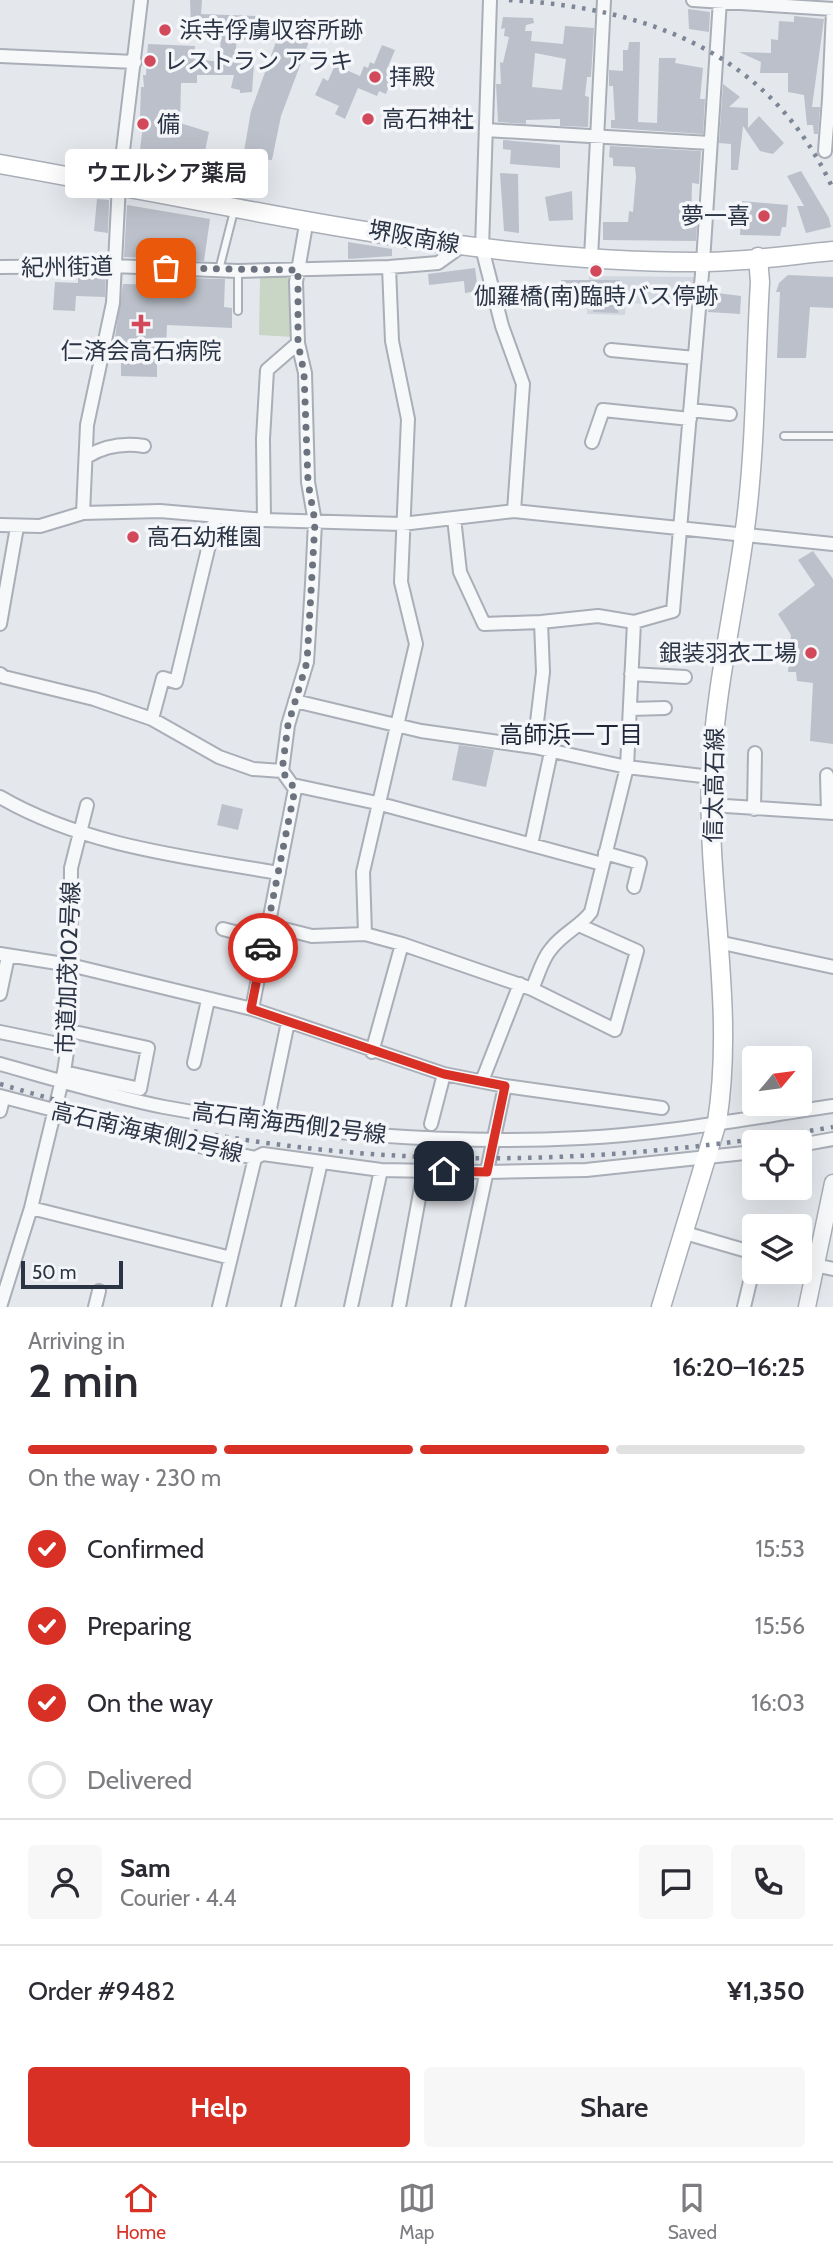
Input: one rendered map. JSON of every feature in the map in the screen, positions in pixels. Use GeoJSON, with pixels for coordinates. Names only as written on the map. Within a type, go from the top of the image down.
{"type":"FeatureCollection","features":[{"type":"Feature","properties":{"kind":"main road","name":"堺阪南線"},"geometry":{"type":"LineString","coordinates":[[0,164],[482,248],[592,258],[703,262],[833,251]]}},
{"type":"Feature","properties":{"kind":"main road","name":"信太高石線"},"geometry":{"type":"LineString","coordinates":[[662,1307],[717,1122],[724,1042],[710,805],[711,777],[714,720],[744,536],[760,282],[758,257]]}},
{"type":"Feature","properties":{"kind":"street"},"geometry":{"type":"LineString","coordinates":[[83,513],[88,456],[85,450],[87,425],[113,303],[119,184],[141,0]]}},
{"type":"Feature","properties":{"kind":"street"},"geometry":{"type":"LineString","coordinates":[[490,0],[482,248],[502,326],[523,384],[514,510]]}},
{"type":"Feature","properties":{"kind":"street"},"geometry":{"type":"LineString","coordinates":[[592,258],[604,0]]}},
{"type":"Feature","properties":{"kind":"street"},"geometry":{"type":"LineString","coordinates":[[693,0],[833,10],[831,99],[825,151]]}},
{"type":"Feature","properties":{"kind":"street"},"geometry":{"type":"LineString","coordinates":[[454,517],[460,572],[484,624],[598,616],[634,622],[673,611],[703,262],[720,1]]}},
{"type":"Feature","properties":{"kind":"street"},"geometry":{"type":"LineString","coordinates":[[0,56],[135,62]]}},
{"type":"Feature","properties":{"kind":"street"},"geometry":{"type":"LineString","coordinates":[[486,130],[710,143]]}},
{"type":"Feature","properties":{"kind":"street"},"geometry":{"type":"LineString","coordinates":[[282,771],[295,701],[307,662],[315,522],[308,482],[304,373],[298,343],[298,270],[307,219]]}},
{"type":"Feature","properties":{"kind":"street","name":"紀州街道"},"geometry":{"type":"LineString","coordinates":[[0,267],[113,266],[238,271],[389,267],[438,263],[463,245]]}},
{"type":"Feature","properties":{"kind":"street"},"geometry":{"type":"LineString","coordinates":[[365,934],[363,872],[416,644],[401,582],[408,419],[392,341],[389,267]]}},
{"type":"Feature","properties":{"kind":"street"},"geometry":{"type":"LineString","coordinates":[[264,520],[263,439],[267,370],[298,343]]}},
{"type":"Feature","properties":{"kind":"street"},"geometry":{"type":"LineString","coordinates":[[611,350],[695,358]]}},
{"type":"Feature","properties":{"kind":"street"},"geometry":{"type":"LineString","coordinates":[[592,442],[603,410],[690,415],[730,414]]}},
{"type":"Feature","properties":{"kind":"street"},"geometry":{"type":"LineString","coordinates":[[88,456],[97,450],[129,444],[144,446]]}},
{"type":"Feature","properties":{"kind":"street"},"geometry":{"type":"LineString","coordinates":[[0,526],[40,526],[83,513],[160,511],[264,520],[402,523],[514,510],[833,544]]}},
{"type":"Feature","properties":{"kind":"street"},"geometry":{"type":"LineString","coordinates":[[152,719],[163,678],[176,682],[216,516]]}},
{"type":"Feature","properties":{"kind":"street"},"geometry":{"type":"LineString","coordinates":[[0,624],[17,527]]}},
{"type":"Feature","properties":{"kind":"street"},"geometry":{"type":"LineString","coordinates":[[534,747],[542,672],[541,622]]}},
{"type":"Feature","properties":{"kind":"street"},"geometry":{"type":"LineString","coordinates":[[482,1081],[526,986],[550,950],[566,934],[581,926],[591,912],[626,767],[634,622]]}},
{"type":"Feature","properties":{"kind":"street"},"geometry":{"type":"LineString","coordinates":[[0,674],[94,699],[152,719],[219,757],[253,769],[282,771],[293,785],[295,789],[251,1009]]}},
{"type":"Feature","properties":{"kind":"street"},"geometry":{"type":"LineString","coordinates":[[631,674],[685,677]]}},
{"type":"Feature","properties":{"kind":"street"},"geometry":{"type":"LineString","coordinates":[[295,701],[421,731],[534,747],[626,767],[711,777]]}},
{"type":"Feature","properties":{"kind":"street"},"geometry":{"type":"LineString","coordinates":[[630,709],[665,708]]}},
{"type":"Feature","properties":{"kind":"street"},"geometry":{"type":"LineString","coordinates":[[531,845],[551,752]]}},
{"type":"Feature","properties":{"kind":"street"},"geometry":{"type":"LineString","coordinates":[[754,809],[755,753]]}},
{"type":"Feature","properties":{"kind":"street"},"geometry":{"type":"LineString","coordinates":[[710,805],[830,812],[830,780],[827,775]]}},
{"type":"Feature","properties":{"kind":"street"},"geometry":{"type":"LineString","coordinates":[[293,785],[377,803],[531,845],[640,863],[634,887]]}},
{"type":"Feature","properties":{"kind":"street"},"geometry":{"type":"LineString","coordinates":[[0,797],[41,818],[78,831],[158,852],[279,873]]}},
{"type":"Feature","properties":{"kind":"street","name":"市道加茂102号線"},"geometry":{"type":"LineString","coordinates":[[0,1307],[31,1208],[63,1077],[70,1031],[71,868],[78,831],[87,805]]}},
{"type":"Feature","properties":{"kind":"street"},"geometry":{"type":"LineString","coordinates":[[268,925],[312,936],[365,934],[402,944],[526,986],[615,1030],[637,951],[581,926]]}},
{"type":"Feature","properties":{"kind":"street"},"geometry":{"type":"LineString","coordinates":[[223,929],[265,940]]}},
{"type":"Feature","properties":{"kind":"street"},"geometry":{"type":"LineString","coordinates":[[718,942],[833,967]]}},
{"type":"Feature","properties":{"kind":"street"},"geometry":{"type":"LineString","coordinates":[[372,1052],[402,944]]}},
{"type":"Feature","properties":{"kind":"street"},"geometry":{"type":"LineString","coordinates":[[0,994],[4,955],[70,965],[251,1009],[372,1052],[444,1074],[505,1086],[662,1108]]}},
{"type":"Feature","properties":{"kind":"street"},"geometry":{"type":"LineString","coordinates":[[194,1063],[208,1000]]}},
{"type":"Feature","properties":{"kind":"street"},"geometry":{"type":"LineString","coordinates":[[269,1113],[288,1022]]}},
{"type":"Feature","properties":{"kind":"street"},"geometry":{"type":"LineString","coordinates":[[0,1031],[68,1046]]}},
{"type":"Feature","properties":{"kind":"street"},"geometry":{"type":"LineString","coordinates":[[63,1077],[140,1089],[148,1048],[70,1031]]}},
{"type":"Feature","properties":{"kind":"street","name":"高石南海西側2号線"},"geometry":{"type":"LineString","coordinates":[[0,1064],[63,1077],[161,1106],[350,1135],[494,1139],[581,1138],[833,1106]]}},
{"type":"Feature","properties":{"kind":"street"},"geometry":{"type":"LineString","coordinates":[[430,1125],[444,1074]]}},
{"type":"Feature","properties":{"kind":"street"},"geometry":{"type":"LineString","coordinates":[[458,1307],[505,1086]]}},
{"type":"Feature","properties":{"kind":"street","name":"高石南海東側2号線"},"geometry":{"type":"LineString","coordinates":[[1,1103],[55,1111],[255,1157],[262,1154],[381,1170],[586,1170],[742,1154]]}},
{"type":"Feature","properties":{"kind":"street"},"geometry":{"type":"LineString","coordinates":[[812,1143],[833,1139]]}},
{"type":"Feature","properties":{"kind":"street"},"geometry":{"type":"LineString","coordinates":[[219,1307],[255,1157]]}},
{"type":"Feature","properties":{"kind":"street"},"geometry":{"type":"LineString","coordinates":[[288,1307],[321,1162]]}},
{"type":"Feature","properties":{"kind":"street"},"geometry":{"type":"LineString","coordinates":[[351,1307],[381,1170]]}},
{"type":"Feature","properties":{"kind":"street"},"geometry":{"type":"LineString","coordinates":[[399,1307],[424,1171]]}},
{"type":"Feature","properties":{"kind":"street"},"geometry":{"type":"LineString","coordinates":[[812,1248],[833,1183]]}},
{"type":"Feature","properties":{"kind":"street"},"geometry":{"type":"LineString","coordinates":[[31,1208],[231,1258]]}},
{"type":"Feature","properties":{"kind":"street"},"geometry":{"type":"LineString","coordinates":[[685,1233],[742,1250]]}},
{"type":"Feature","properties":{"kind":"street"},"geometry":{"type":"LineString","coordinates":[[812,1264],[833,1269]]}},
{"type":"Feature","properties":{"kind":"street"},"geometry":{"type":"LineString","coordinates":[[744,1307],[749,1284]]}},
{"type":"Feature","properties":{"kind":"street"},"geometry":{"type":"LineString","coordinates":[[807,1284],[807,1307]]}},
{"type":"Feature","properties":{"kind":"street"},"geometry":{"type":"LineString","coordinates":[[95,1307],[99,1291]]}},
{"type":"Feature","properties":{"kind":"lane"},"geometry":{"type":"LineString","coordinates":[[219,270],[235,206]]}},
{"type":"Feature","properties":{"kind":"lane"},"geometry":{"type":"LineString","coordinates":[[238,271],[238,311]]}},
{"type":"Feature","properties":{"kind":"lane"},"geometry":{"type":"LineString","coordinates":[[784,436],[833,436]]}},
{"type":"Feature","properties":{"kind":"shaded area"},"geometry":{"type":"Polygon","coordinates":[[[589,276],[698,277],[695,306],[626,303],[625,315],[587,314],[589,276]]]}},
{"type":"Feature","properties":{"kind":"green space"},"geometry":{"type":"Polygon","coordinates":[[[286,277],[292,282],[293,337],[259,335],[260,278],[286,277]]]}},
{"type":"Feature","properties":{"kind":"building"},"geometry":{"type":"Polygon","coordinates":[[[190,0],[202,0],[201,14],[257,16],[256,40],[237,40],[234,63],[254,64],[252,92],[240,93],[240,90],[231,88],[234,75],[197,75],[197,83],[181,83],[180,123],[209,132],[199,179],[186,176],[190,159],[140,150],[144,117],[140,116],[141,87],[144,87],[143,75],[146,75],[148,44],[195,46],[194,59],[221,62],[220,32],[191,29],[190,0]]]}},
{"type":"Feature","properties":{"kind":"building"},"geometry":{"type":"Polygon","coordinates":[[[688,9],[710,12],[709,32],[689,29],[688,9]]]}},
{"type":"Feature","properties":{"kind":"building"},"geometry":{"type":"Polygon","coordinates":[[[794,16],[824,19],[812,107],[820,107],[818,134],[814,134],[813,125],[807,125],[804,95],[788,92],[788,73],[760,73],[761,62],[739,52],[771,53],[771,39],[778,40],[779,21],[794,22],[794,16]]]}},
{"type":"Feature","properties":{"kind":"building"},"geometry":{"type":"Polygon","coordinates":[[[285,17],[312,24],[314,28],[281,116],[272,160],[243,157],[251,111],[285,17]]]}},
{"type":"Feature","properties":{"kind":"building"},"geometry":{"type":"Polygon","coordinates":[[[503,17],[533,18],[534,23],[526,25],[525,31],[532,31],[531,41],[563,44],[565,26],[594,28],[591,77],[587,77],[585,96],[589,97],[588,127],[560,126],[560,119],[526,120],[526,124],[498,122],[496,84],[501,84],[500,62],[503,63],[509,37],[504,36],[505,28],[501,29],[503,17]],[[535,53],[532,87],[562,90],[566,59],[535,53]]]}},
{"type":"Feature","properties":{"kind":"building"},"geometry":{"type":"Polygon","coordinates":[[[629,42],[640,42],[638,122],[657,123],[659,58],[676,58],[675,63],[703,68],[700,99],[705,99],[703,134],[611,128],[611,120],[615,120],[609,70],[623,71],[623,50],[628,50],[629,42]]]}},
{"type":"Feature","properties":{"kind":"building"},"geometry":{"type":"Polygon","coordinates":[[[382,45],[395,50],[387,69],[391,70],[388,76],[392,78],[386,94],[379,91],[377,96],[358,88],[345,119],[335,114],[339,106],[315,95],[323,78],[328,81],[335,65],[360,76],[364,66],[368,68],[370,62],[374,64],[382,45]]]}},
{"type":"Feature","properties":{"kind":"building"},"geometry":{"type":"Polygon","coordinates":[[[723,84],[740,97],[729,107],[748,108],[748,128],[759,116],[784,143],[773,154],[760,151],[743,126],[738,170],[731,170],[731,144],[719,143],[723,84]]]}},
{"type":"Feature","properties":{"kind":"building"},"geometry":{"type":"Polygon","coordinates":[[[503,140],[560,145],[560,168],[510,164],[511,150],[503,149],[503,140]]]}},
{"type":"Feature","properties":{"kind":"building"},"geometry":{"type":"Polygon","coordinates":[[[610,146],[701,151],[699,184],[692,183],[691,224],[697,225],[696,241],[603,240],[603,222],[628,222],[629,211],[633,212],[636,177],[635,167],[613,166],[613,158],[609,157],[610,146]]]}},
{"type":"Feature","properties":{"kind":"building"},"geometry":{"type":"Polygon","coordinates":[[[801,171],[829,218],[831,227],[806,233],[797,206],[804,206],[787,176],[801,171]]]}},
{"type":"Feature","properties":{"kind":"building"},"geometry":{"type":"Polygon","coordinates":[[[500,173],[518,174],[519,233],[504,231],[500,173]]]}},
{"type":"Feature","properties":{"kind":"building"},"geometry":{"type":"Polygon","coordinates":[[[572,191],[573,220],[549,221],[545,197],[572,191]]]}},
{"type":"Feature","properties":{"kind":"building"},"geometry":{"type":"Polygon","coordinates":[[[97,199],[109,200],[108,233],[94,231],[97,199]]]}},
{"type":"Feature","properties":{"kind":"building","name":"夢一喜"},"geometry":{"type":"Polygon","coordinates":[[[742,201],[788,205],[786,227],[782,227],[780,236],[740,235],[742,201]]]}},
{"type":"Feature","properties":{"kind":"building"},"geometry":{"type":"Polygon","coordinates":[[[127,205],[210,219],[204,261],[124,257],[127,205]]]}},
{"type":"Feature","properties":{"kind":"building"},"geometry":{"type":"Polygon","coordinates":[[[348,242],[392,249],[392,256],[348,259],[348,242]]]}},
{"type":"Feature","properties":{"kind":"building"},"geometry":{"type":"Polygon","coordinates":[[[475,268],[478,291],[465,293],[464,281],[429,285],[428,274],[475,268]]]}},
{"type":"Feature","properties":{"kind":"building"},"geometry":{"type":"Polygon","coordinates":[[[96,275],[106,275],[105,297],[76,296],[75,311],[53,310],[55,282],[78,283],[78,277],[96,278],[96,275]]]}},
{"type":"Feature","properties":{"kind":"building"},"geometry":{"type":"Polygon","coordinates":[[[788,275],[833,277],[833,308],[810,307],[806,358],[777,358],[780,292],[776,292],[779,283],[788,275]]]}},
{"type":"Feature","properties":{"kind":"building"},"geometry":{"type":"Polygon","coordinates":[[[184,278],[225,279],[224,307],[232,308],[232,328],[167,325],[166,345],[157,345],[157,377],[121,376],[121,344],[114,344],[123,284],[183,285],[184,278]]]}},
{"type":"Feature","properties":{"kind":"building"},"geometry":{"type":"Polygon","coordinates":[[[561,280],[620,280],[618,313],[593,312],[594,291],[562,292],[561,280]]]}},
{"type":"Feature","properties":{"kind":"building"},"geometry":{"type":"Polygon","coordinates":[[[709,292],[741,296],[740,314],[708,312],[709,292]]]}},
{"type":"Feature","properties":{"kind":"building","name":"銀装羽衣工場"},"geometry":{"type":"Polygon","coordinates":[[[813,551],[833,579],[833,744],[810,741],[813,683],[797,681],[796,672],[788,672],[791,635],[778,614],[815,585],[798,560],[813,551]]]}},
{"type":"Feature","properties":{"kind":"building"},"geometry":{"type":"Polygon","coordinates":[[[459,745],[494,750],[486,787],[452,780],[459,745]]]}},
{"type":"Feature","properties":{"kind":"building"},"geometry":{"type":"Polygon","coordinates":[[[222,804],[243,809],[238,830],[217,825],[222,804]]]}},
{"type":"Feature","properties":{"kind":"railway"},"geometry":{"type":"LineString","coordinates":[[509,0],[561,5],[610,14],[657,27],[700,46],[740,72],[776,103],[807,142],[833,189]]}},
{"type":"Feature","properties":{"kind":"railway"},"geometry":{"type":"LineString","coordinates":[[0,1084],[106,1113],[210,1134],[312,1149],[414,1156],[515,1158],[619,1153],[724,1143],[833,1127]]}},
{"type":"Feature","properties":{"kind":"way so far"},"geometry":{"type":"LineString","coordinates":[[166,268],[298,270],[298,343],[304,373],[308,482],[315,522],[312,584],[307,662],[288,725],[282,771],[295,789],[263,948]]}},
{"type":"Feature","properties":{"kind":"place","name":"浜寺俘虜収容所跡"},"geometry":{"type":"Point","coordinates":[165,30]}},
{"type":"Feature","properties":{"kind":"place","name":"レストラン アラキ"},"geometry":{"type":"Point","coordinates":[150,61]}},
{"type":"Feature","properties":{"kind":"place","name":"拝殿"},"geometry":{"type":"Point","coordinates":[375,77]}},
{"type":"Feature","properties":{"kind":"place","name":"高石神社"},"geometry":{"type":"Point","coordinates":[368,119]}},
{"type":"Feature","properties":{"kind":"place","name":"備"},"geometry":{"type":"Point","coordinates":[143,124]}},
{"type":"Feature","properties":{"kind":"place","name":"夢一喜"},"geometry":{"type":"Point","coordinates":[764,216]}},
{"type":"Feature","properties":{"kind":"place","name":"ウエルシア薬局"},"geometry":{"type":"Point","coordinates":[166,268]}},
{"type":"Feature","properties":{"kind":"place","name":"伽羅橋(南)臨時バス停跡"},"geometry":{"type":"Point","coordinates":[596,271]}},
{"type":"Feature","properties":{"kind":"place","name":"仁済会高石病院"},"geometry":{"type":"Point","coordinates":[141,324]}},
{"type":"Feature","properties":{"kind":"place","name":"高石幼稚園"},"geometry":{"type":"Point","coordinates":[133,537]}},
{"type":"Feature","properties":{"kind":"place","name":"銀装羽衣工場"},"geometry":{"type":"Point","coordinates":[811,653]}},
{"type":"Feature","properties":{"kind":"district","name":"高師浜一丁目"},"geometry":{"type":"Point","coordinates":[571,735]}},
{"type":"Feature","properties":{"kind":"route"},"geometry":{"type":"LineString","coordinates":[[263,948],[251,1009],[372,1052],[444,1074],[505,1086],[487,1172],[444,1171]]}}]}
